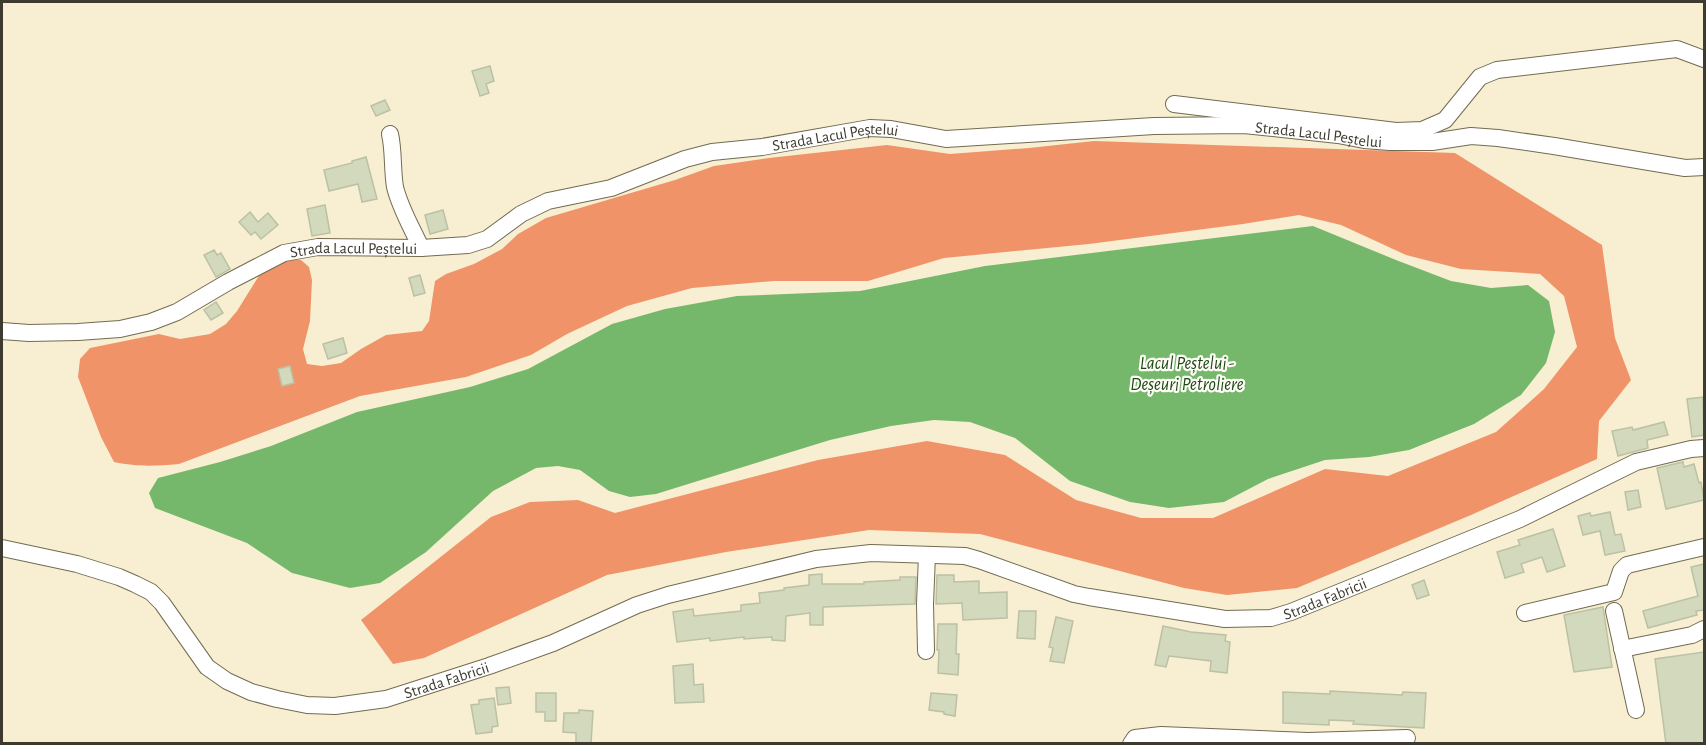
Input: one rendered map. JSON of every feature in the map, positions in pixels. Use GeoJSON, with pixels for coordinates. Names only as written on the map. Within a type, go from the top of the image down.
{"type":"FeatureCollection","features":[{"type":"Feature","properties":{"kind":"street"},"geometry":{"type":"LineString","coordinates":[[1174,104],[1396,131],[1422,130],[1445,120],[1480,77],[1497,70],[1677,49],[1704,59]]}},
{"type":"Feature","properties":{"kind":"street","name":"Strada Lacul Peștelui"},"geometry":{"type":"LineString","coordinates":[[2,331],[78,332],[120,329],[151,322],[177,312],[284,253],[318,247],[468,246],[487,239],[521,214],[548,201],[611,188],[685,159],[712,152],[762,147],[870,128],[891,129],[945,139],[1154,126],[1244,125],[1381,141],[1432,142],[1471,136],[1498,138],[1685,168],[1704,167]]}},
{"type":"Feature","properties":{"kind":"street"},"geometry":{"type":"LineString","coordinates":[[390,134],[395,185],[403,211],[421,248]]}},
{"type":"Feature","properties":{"kind":"street","name":"Strada Fabricii"},"geometry":{"type":"LineString","coordinates":[[2,548],[77,564],[135,584],[151,592],[162,603],[207,667],[227,681],[251,692],[277,699],[307,705],[336,706],[386,699],[466,673],[553,643],[637,605],[816,559],[871,553],[965,556],[1074,594],[1225,619],[1271,618],[1336,595],[1520,519],[1636,462],[1704,448]]}},
{"type":"Feature","properties":{"kind":"street"},"geometry":{"type":"LineString","coordinates":[[1525,614],[1614,592],[1621,571],[1627,565],[1704,547]]}},
{"type":"Feature","properties":{"kind":"street"},"geometry":{"type":"LineString","coordinates":[[926,651],[927,555]]}},
{"type":"Feature","properties":{"kind":"street"},"geometry":{"type":"LineString","coordinates":[[1614,611],[1636,710]]}},
{"type":"Feature","properties":{"kind":"street"},"geometry":{"type":"LineString","coordinates":[[1622,649],[1692,635],[1704,629]]}},
{"type":"Feature","properties":{"kind":"street"},"geometry":{"type":"LineString","coordinates":[[1131,744],[1135,738],[1161,735],[1308,741],[1407,738]]}},
{"type":"Feature","properties":{"kind":"shaded area"},"geometry":{"type":"Polygon","coordinates":[[[1094,141],[1455,153],[1602,245],[1615,338],[1631,380],[1599,421],[1597,459],[1297,588],[1227,595],[1184,588],[980,534],[869,530],[726,552],[607,575],[424,658],[393,664],[361,620],[491,517],[530,502],[578,500],[615,513],[818,460],[927,441],[1005,455],[1076,500],[1141,518],[1213,518],[1325,469],[1388,476],[1496,432],[1544,389],[1577,347],[1564,296],[1540,274],[1461,269],[1406,255],[1341,225],[1299,215],[1089,244],[944,258],[868,281],[774,281],[692,288],[627,306],[567,334],[531,355],[466,377],[360,396],[179,464],[146,466],[114,462],[101,437],[78,377],[80,359],[90,348],[159,334],[180,339],[210,334],[226,324],[237,311],[262,271],[286,258],[301,260],[309,267],[312,280],[310,321],[303,349],[307,364],[322,366],[341,363],[386,335],[422,331],[429,321],[435,281],[502,249],[518,234],[546,218],[675,180],[714,166],[887,145],[950,154],[1094,141]]]}},
{"type":"Feature","properties":{"kind":"water","name":"Lacul Peștelui - Deșeuri Petroliere"},"geometry":{"type":"Polygon","coordinates":[[[1313,226],[1451,281],[1491,288],[1528,285],[1549,301],[1555,332],[1546,363],[1521,395],[1474,424],[1409,450],[1369,457],[1325,460],[1268,479],[1224,502],[1169,508],[1130,502],[1070,481],[1015,438],[970,422],[934,420],[891,426],[830,440],[656,494],[630,497],[609,491],[580,470],[558,466],[536,468],[493,491],[426,552],[380,583],[350,588],[292,573],[247,543],[155,508],[149,493],[158,478],[271,446],[357,412],[470,387],[528,369],[612,324],[665,309],[737,296],[860,291],[985,266],[1313,226]]]}},
{"type":"Feature","properties":{"kind":"building"},"geometry":{"type":"Polygon","coordinates":[[[490,66],[494,81],[486,84],[489,93],[480,96],[472,71],[490,66]]]}},
{"type":"Feature","properties":{"kind":"building"},"geometry":{"type":"Polygon","coordinates":[[[385,100],[390,110],[376,116],[371,106],[385,100]]]}},
{"type":"Feature","properties":{"kind":"building"},"geometry":{"type":"Polygon","coordinates":[[[366,157],[377,199],[362,202],[358,184],[329,191],[324,170],[366,157]]]}},
{"type":"Feature","properties":{"kind":"building"},"geometry":{"type":"Polygon","coordinates":[[[325,205],[330,233],[312,236],[307,209],[325,205]]]}},
{"type":"Feature","properties":{"kind":"building"},"geometry":{"type":"Polygon","coordinates":[[[443,210],[448,229],[430,234],[425,215],[443,210]]]}},
{"type":"Feature","properties":{"kind":"building"},"geometry":{"type":"Polygon","coordinates":[[[250,212],[258,222],[268,213],[278,225],[261,239],[255,232],[251,235],[239,222],[250,212]]]}},
{"type":"Feature","properties":{"kind":"building"},"geometry":{"type":"Polygon","coordinates":[[[214,250],[217,255],[221,253],[230,269],[216,277],[204,255],[214,250]]]}},
{"type":"Feature","properties":{"kind":"building"},"geometry":{"type":"Polygon","coordinates":[[[420,275],[425,293],[414,296],[409,278],[420,275]]]}},
{"type":"Feature","properties":{"kind":"building"},"geometry":{"type":"Polygon","coordinates":[[[216,302],[223,313],[211,320],[204,310],[216,302]]]}},
{"type":"Feature","properties":{"kind":"building"},"geometry":{"type":"Polygon","coordinates":[[[343,338],[347,353],[328,359],[323,344],[343,338]]]}},
{"type":"Feature","properties":{"kind":"building"},"geometry":{"type":"Polygon","coordinates":[[[290,366],[294,383],[282,386],[278,369],[290,366]]]}},
{"type":"Feature","properties":{"kind":"building"},"geometry":{"type":"Polygon","coordinates":[[[1703,397],[1704,435],[1692,437],[1687,399],[1703,397]]]}},
{"type":"Feature","properties":{"kind":"building"},"geometry":{"type":"Polygon","coordinates":[[[1664,422],[1668,435],[1647,440],[1648,448],[1618,456],[1612,431],[1632,427],[1633,430],[1664,422]]]}},
{"type":"Feature","properties":{"kind":"building"},"geometry":{"type":"Polygon","coordinates":[[[1683,462],[1684,467],[1694,464],[1699,483],[1701,482],[1704,500],[1666,509],[1657,468],[1683,462]]]}},
{"type":"Feature","properties":{"kind":"building"},"geometry":{"type":"Polygon","coordinates":[[[1638,490],[1641,507],[1628,510],[1625,492],[1638,490]]]}},
{"type":"Feature","properties":{"kind":"building"},"geometry":{"type":"Polygon","coordinates":[[[1610,512],[1615,535],[1621,534],[1625,551],[1605,555],[1600,531],[1583,535],[1578,516],[1610,512]]]}},
{"type":"Feature","properties":{"kind":"building"},"geometry":{"type":"Polygon","coordinates":[[[1553,529],[1565,566],[1547,572],[1542,557],[1521,564],[1524,572],[1505,578],[1497,552],[1520,545],[1518,540],[1553,529]]]}},
{"type":"Feature","properties":{"kind":"building"},"geometry":{"type":"Polygon","coordinates":[[[1704,564],[1704,610],[1696,611],[1697,615],[1648,628],[1643,611],[1698,596],[1691,567],[1704,564]]]}},
{"type":"Feature","properties":{"kind":"building"},"geometry":{"type":"Polygon","coordinates":[[[822,574],[822,584],[864,584],[864,582],[900,580],[900,577],[916,577],[915,604],[823,607],[823,625],[810,625],[810,613],[786,616],[785,641],[772,640],[772,637],[744,639],[744,637],[677,642],[673,612],[693,609],[694,616],[741,611],[741,605],[760,603],[759,593],[809,585],[809,575],[822,574]]]}},
{"type":"Feature","properties":{"kind":"building"},"geometry":{"type":"Polygon","coordinates":[[[937,575],[954,575],[954,582],[979,581],[979,593],[1007,592],[1007,618],[963,620],[962,603],[936,604],[937,575]]]}},
{"type":"Feature","properties":{"kind":"building"},"geometry":{"type":"Polygon","coordinates":[[[1424,580],[1429,595],[1417,599],[1412,585],[1424,580]]]}},
{"type":"Feature","properties":{"kind":"building"},"geometry":{"type":"Polygon","coordinates":[[[1603,607],[1612,667],[1574,672],[1564,615],[1603,607]]]}},
{"type":"Feature","properties":{"kind":"building"},"geometry":{"type":"Polygon","coordinates":[[[1019,611],[1036,611],[1035,639],[1017,638],[1019,611]]]}},
{"type":"Feature","properties":{"kind":"building"},"geometry":{"type":"Polygon","coordinates":[[[1056,617],[1073,621],[1064,663],[1050,661],[1053,648],[1049,647],[1056,617]]]}},
{"type":"Feature","properties":{"kind":"building"},"geometry":{"type":"Polygon","coordinates":[[[938,624],[957,624],[958,675],[938,673],[938,624]]]}},
{"type":"Feature","properties":{"kind":"building"},"geometry":{"type":"Polygon","coordinates":[[[1163,626],[1191,632],[1226,635],[1225,641],[1230,642],[1227,673],[1210,671],[1211,661],[1169,656],[1166,667],[1155,665],[1163,626]]]}},
{"type":"Feature","properties":{"kind":"building"},"geometry":{"type":"Polygon","coordinates":[[[1704,652],[1704,744],[1666,744],[1655,659],[1704,652]]]}},
{"type":"Feature","properties":{"kind":"building"},"geometry":{"type":"Polygon","coordinates":[[[693,664],[694,685],[703,684],[704,702],[675,703],[673,666],[693,664]]]}},
{"type":"Feature","properties":{"kind":"building"},"geometry":{"type":"Polygon","coordinates":[[[509,687],[511,703],[498,705],[496,688],[509,687]]]}},
{"type":"Feature","properties":{"kind":"building"},"geometry":{"type":"Polygon","coordinates":[[[1330,691],[1402,695],[1403,692],[1426,693],[1424,728],[1353,724],[1354,721],[1329,720],[1329,725],[1283,723],[1283,692],[1330,694],[1330,691]]]}},
{"type":"Feature","properties":{"kind":"building"},"geometry":{"type":"Polygon","coordinates":[[[536,693],[556,693],[556,721],[545,721],[545,712],[536,712],[536,693]]]}},
{"type":"Feature","properties":{"kind":"building"},"geometry":{"type":"Polygon","coordinates":[[[931,693],[957,695],[955,716],[929,710],[931,693]]]}},
{"type":"Feature","properties":{"kind":"building"},"geometry":{"type":"Polygon","coordinates":[[[494,698],[498,726],[492,727],[492,732],[476,734],[471,705],[479,704],[479,700],[494,698]]]}},
{"type":"Feature","properties":{"kind":"building"},"geometry":{"type":"Polygon","coordinates":[[[579,710],[593,711],[591,744],[576,744],[576,733],[563,732],[564,713],[579,713],[579,710]]]}}]}
